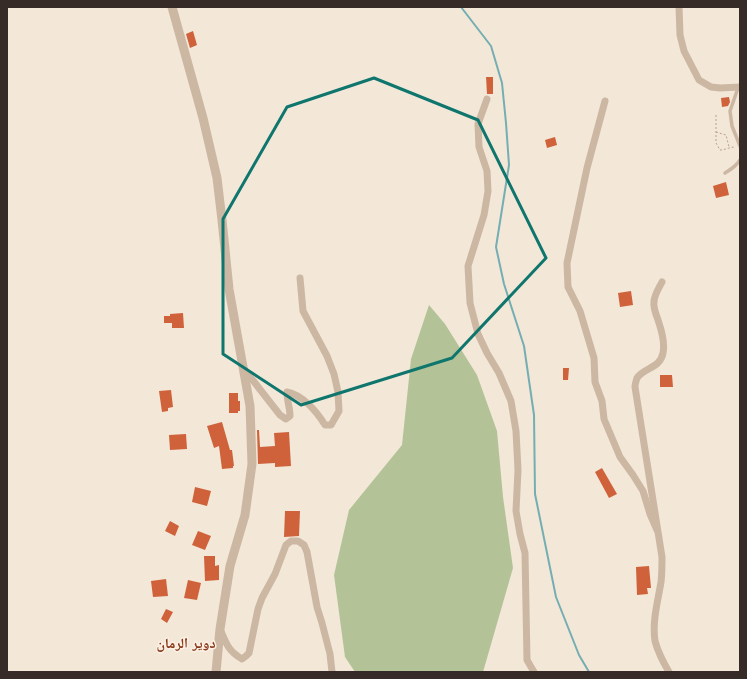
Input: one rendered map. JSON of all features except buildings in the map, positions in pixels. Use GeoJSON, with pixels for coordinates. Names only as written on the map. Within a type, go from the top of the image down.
{"type":"FeatureCollection","features":[{"type":"Feature","properties":{"kind":"street"},"geometry":{"type":"LineString","coordinates":[[172,7],[202,110],[214,164],[229,289],[250,406],[252,464],[245,515],[230,566],[220,629],[216,672]]}},
{"type":"Feature","properties":{"kind":"street"},"geometry":{"type":"LineString","coordinates":[[679,7],[680,35],[684,51],[699,80],[711,87],[739,88]]}},
{"type":"Feature","properties":{"kind":"street"},"geometry":{"type":"LineString","coordinates":[[487,99],[478,124],[479,147],[487,171],[488,191],[484,215],[468,266],[470,303],[478,334],[487,354],[499,373],[511,402],[516,431],[518,470],[516,511],[525,552],[527,660],[534,672]]}},
{"type":"Feature","properties":{"kind":"street"},"geometry":{"type":"LineString","coordinates":[[605,101],[587,168],[567,263],[568,287],[580,311],[594,358],[595,382],[602,401],[604,419],[620,457],[643,491],[657,530]]}},
{"type":"Feature","properties":{"kind":"street"},"geometry":{"type":"LineString","coordinates":[[244,369],[280,415],[286,419],[290,416],[287,392],[292,393],[308,404],[325,425],[331,425],[339,411],[338,392],[334,374],[327,356],[303,311],[300,278]]}},
{"type":"Feature","properties":{"kind":"street"},"geometry":{"type":"LineString","coordinates":[[662,282],[655,295],[654,306],[663,339],[663,356],[657,364],[637,378],[635,387],[662,557],[654,630],[662,661],[669,672]]}},
{"type":"Feature","properties":{"kind":"street"},"geometry":{"type":"LineString","coordinates":[[220,629],[227,646],[237,656],[242,659],[249,653],[258,609],[262,598],[275,574],[286,545],[291,541],[298,541],[304,545],[307,552],[317,607],[330,654],[332,672]]}},
{"type":"Feature","properties":{"kind":"lane"},"geometry":{"type":"LineString","coordinates":[[739,88],[730,111],[732,126],[740,146]]}},
{"type":"Feature","properties":{"kind":"lane"},"geometry":{"type":"LineString","coordinates":[[725,173],[740,160]]}},
{"type":"Feature","properties":{"kind":"path"},"geometry":{"type":"LineString","coordinates":[[716,115],[716,143],[720,150],[740,146]]}},
{"type":"Feature","properties":{"kind":"path"},"geometry":{"type":"LineString","coordinates":[[715,132],[726,135],[729,147]]}},
{"type":"Feature","properties":{"kind":"highlighted area"},"geometry":{"type":"Polygon","coordinates":[[[374,78],[478,120],[546,258],[452,358],[301,405],[223,354],[223,219],[287,107],[374,78]]]}},
{"type":"Feature","properties":{"kind":"green space"},"geometry":{"type":"Polygon","coordinates":[[[429,305],[445,324],[477,375],[497,431],[503,497],[513,568],[483,672],[355,672],[345,657],[334,575],[349,510],[402,445],[411,359],[429,305]]]}},
{"type":"Feature","properties":{"kind":"waterway"},"geometry":{"type":"LineString","coordinates":[[461,7],[491,46],[502,83],[509,165],[496,247],[504,284],[524,346],[534,415],[535,494],[556,597],[579,655],[589,672]]}},
{"type":"Feature","properties":{"kind":"district","name":"دوير الرمان"},"geometry":{"type":"Point","coordinates":[186,643]}}]}
